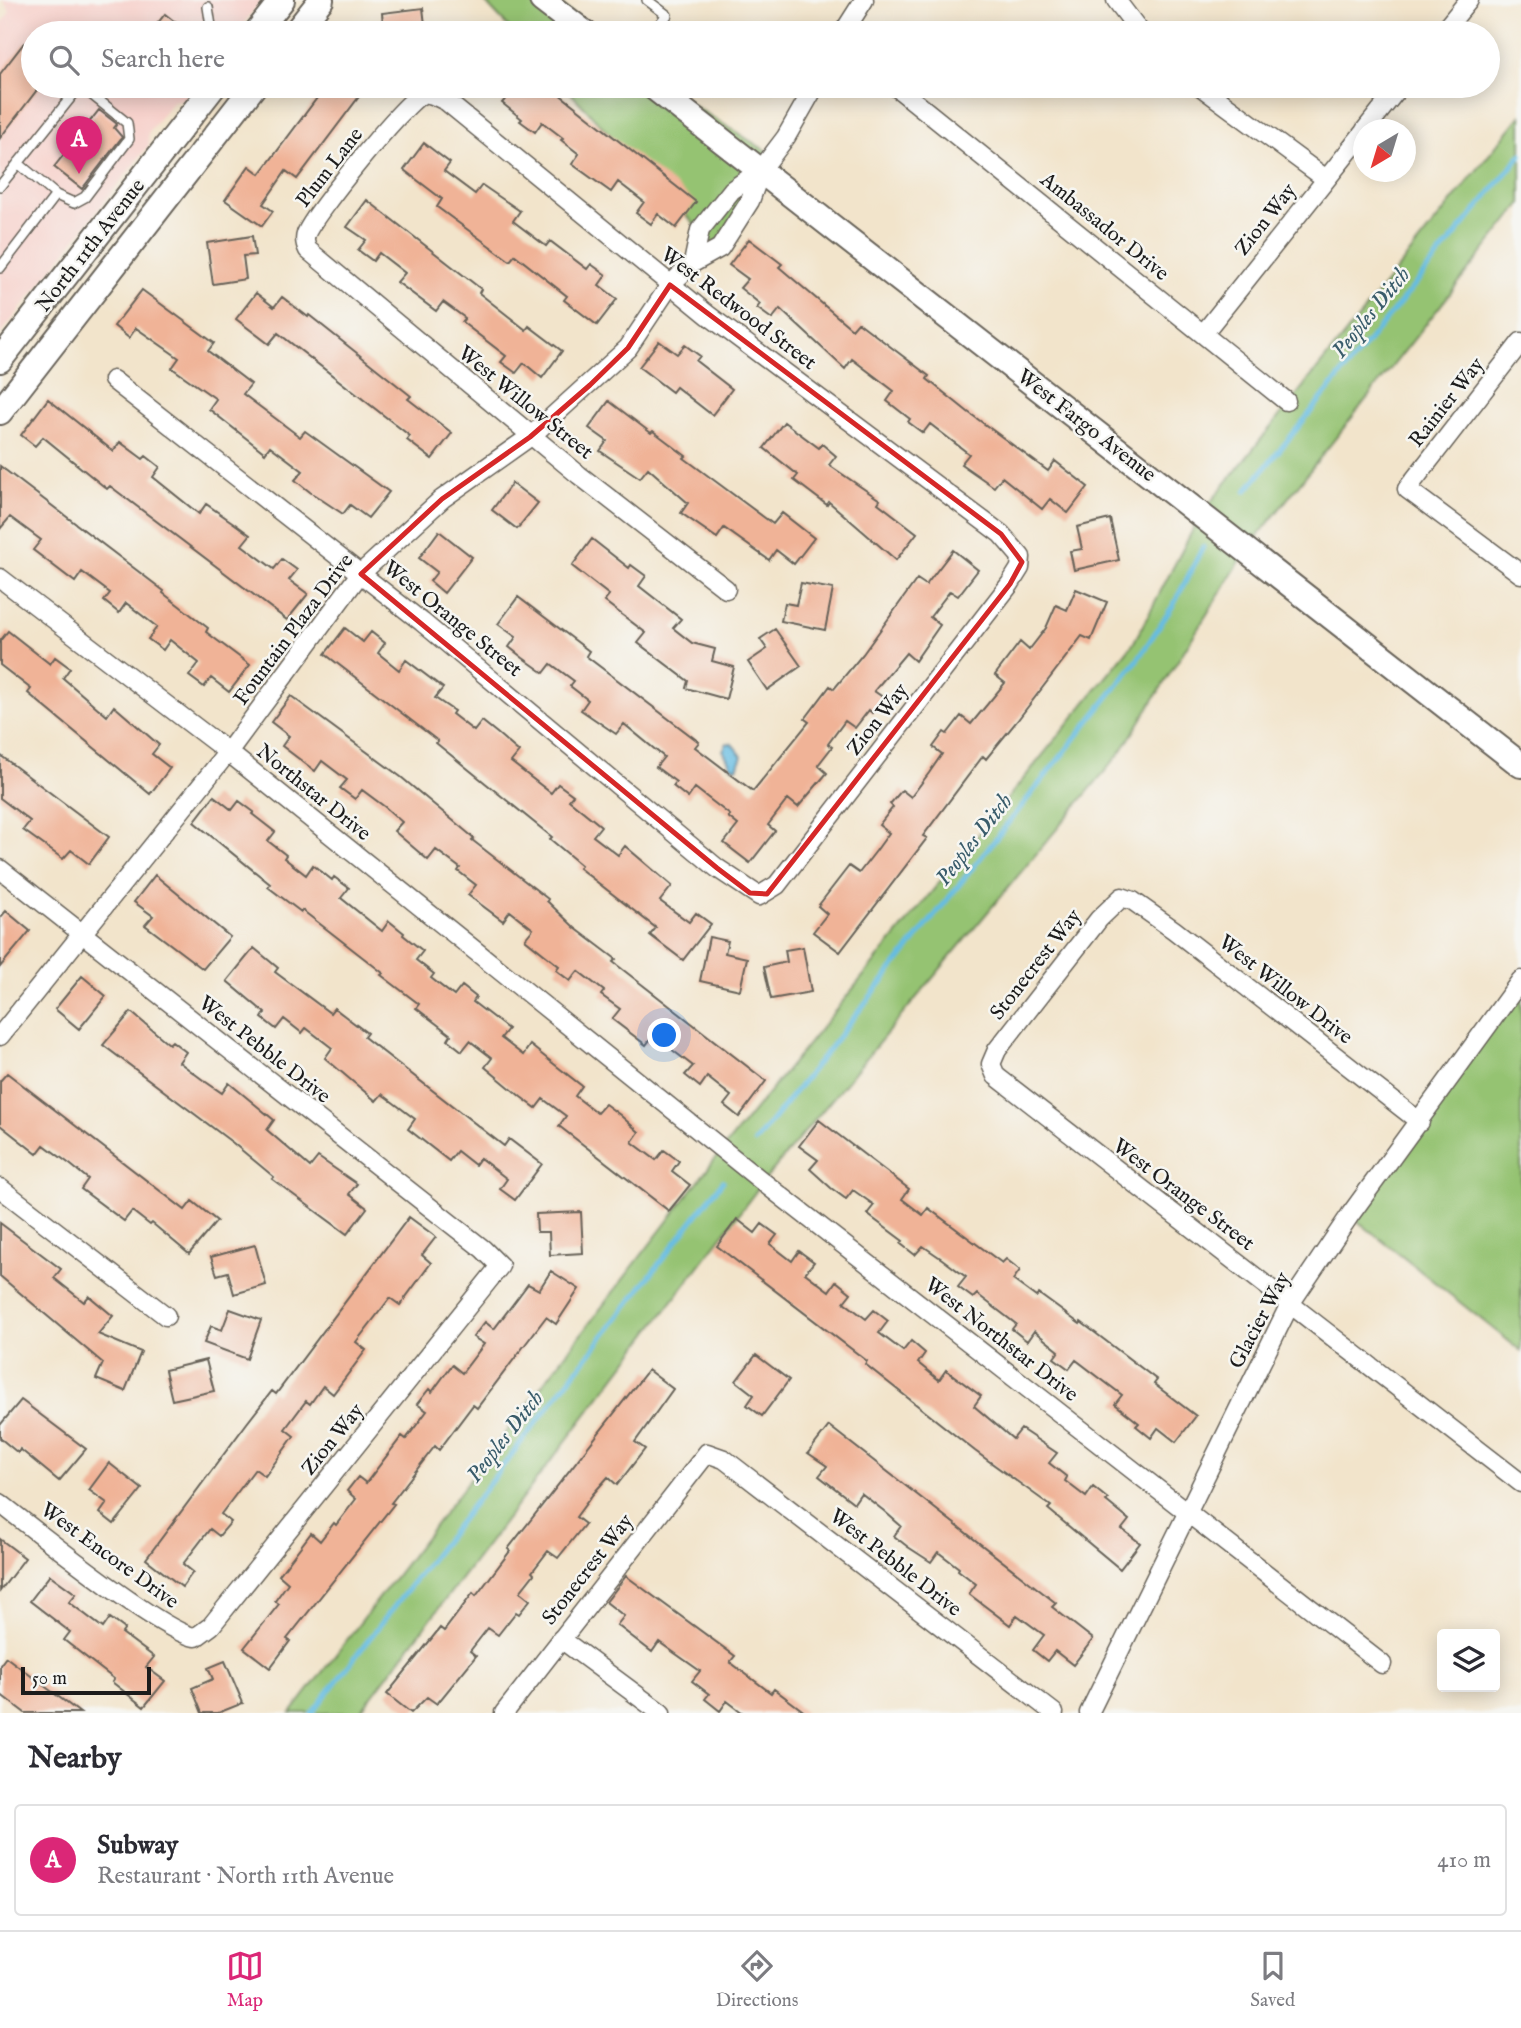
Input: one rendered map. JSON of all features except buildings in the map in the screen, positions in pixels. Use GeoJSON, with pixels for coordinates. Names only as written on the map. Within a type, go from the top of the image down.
{"type":"FeatureCollection","features":[{"type":"Feature","properties":{"kind":"main road"},"geometry":{"type":"LineString","coordinates":[[265,21],[282,0]]}},
{"type":"Feature","properties":{"kind":"main road"},"geometry":{"type":"LineString","coordinates":[[304,21],[321,0]]}},
{"type":"Feature","properties":{"kind":"main road"},"geometry":{"type":"LineString","coordinates":[[542,0],[569,21]]}},
{"type":"Feature","properties":{"kind":"main road","name":"North 11th Avenue"},"geometry":{"type":"LineString","coordinates":[[0,360],[205,98]]}},
{"type":"Feature","properties":{"kind":"main road","name":"North 11th Avenue"},"geometry":{"type":"LineString","coordinates":[[0,412],[245,98]]}},
{"type":"Feature","properties":{"kind":"main road","name":"West Fargo Avenue"},"geometry":{"type":"LineString","coordinates":[[668,98],[1521,765]]}},
{"type":"Feature","properties":{"kind":"main road","name":"North 11th Avenue"},"geometry":{"type":"LineString","coordinates":[[91,298],[95,278],[101,267],[176,170],[180,129]]}},
{"type":"Feature","properties":{"kind":"street"},"geometry":{"type":"LineString","coordinates":[[851,21],[864,0]]}},
{"type":"Feature","properties":{"kind":"street"},"geometry":{"type":"LineString","coordinates":[[1116,0],[1132,21]]}},
{"type":"Feature","properties":{"kind":"street"},"geometry":{"type":"LineString","coordinates":[[1449,21],[1459,3]]}},
{"type":"Feature","properties":{"kind":"street","name":"Plum Lane"},"geometry":{"type":"LineString","coordinates":[[305,244],[307,232],[342,185],[406,108],[419,98]]}},
{"type":"Feature","properties":{"kind":"street","name":"West Redwood Street"},"geometry":{"type":"LineString","coordinates":[[438,98],[446,101],[670,285],[1001,534],[1014,547],[1022,562]]}},
{"type":"Feature","properties":{"kind":"street","name":"Fountain Plaza Drive"},"geometry":{"type":"LineString","coordinates":[[0,1036],[228,752],[361,574],[442,499],[531,436],[628,348],[670,285],[693,263],[720,248],[750,201],[761,170],[786,137],[808,98]]}},
{"type":"Feature","properties":{"kind":"street","name":"Ambassador Drive"},"geometry":{"type":"LineString","coordinates":[[910,98],[1286,401]]}},
{"type":"Feature","properties":{"kind":"street"},"geometry":{"type":"LineString","coordinates":[[1216,98],[1326,180]]}},
{"type":"Feature","properties":{"kind":"street","name":"Zion Way"},"geometry":{"type":"LineString","coordinates":[[1374,119],[1390,98]]}},
{"type":"Feature","properties":{"kind":"street","name":"Zion Way"},"geometry":{"type":"LineString","coordinates":[[1203,334],[1353,145]]}},
{"type":"Feature","properties":{"kind":"street","name":"Fountain Plaza Drive"},"geometry":{"type":"LineString","coordinates":[[693,263],[700,230],[732,190],[761,170]]}},
{"type":"Feature","properties":{"kind":"street","name":"West Willow Street"},"geometry":{"type":"LineString","coordinates":[[305,244],[328,268],[531,436],[726,589]]}},
{"type":"Feature","properties":{"kind":"street","name":"Rainier Way"},"geometry":{"type":"LineString","coordinates":[[1521,342],[1407,489],[1521,574]]}},
{"type":"Feature","properties":{"kind":"street","name":"West Orange Street"},"geometry":{"type":"LineString","coordinates":[[113,380],[530,708],[717,868],[759,896]]}},
{"type":"Feature","properties":{"kind":"street","name":"Zion Way"},"geometry":{"type":"LineString","coordinates":[[759,896],[778,885],[1010,584],[1022,562]]}},
{"type":"Feature","properties":{"kind":"street","name":"Northstar Drive"},"geometry":{"type":"LineString","coordinates":[[0,578],[228,752],[594,1048]]}},
{"type":"Feature","properties":{"kind":"street","name":"West Pebble Drive"},"geometry":{"type":"LineString","coordinates":[[0,869],[483,1249],[500,1266]]}},
{"type":"Feature","properties":{"kind":"street","name":"Stonecrest Way"},"geometry":{"type":"LineString","coordinates":[[991,1064],[997,1050],[1099,919],[1122,897]]}},
{"type":"Feature","properties":{"kind":"street","name":"West Willow Drive"},"geometry":{"type":"LineString","coordinates":[[1122,897],[1174,930],[1420,1122]]}},
{"type":"Feature","properties":{"kind":"street","name":"Glacier Way"},"geometry":{"type":"LineString","coordinates":[[1089,1713],[1290,1304],[1350,1215],[1521,981]]}},
{"type":"Feature","properties":{"kind":"street","name":"West Northstar Drive"},"geometry":{"type":"LineString","coordinates":[[594,1048],[1382,1664]]}},
{"type":"Feature","properties":{"kind":"street","name":"West Orange Street"},"geometry":{"type":"LineString","coordinates":[[991,1064],[996,1076],[1007,1085],[1521,1483]]}},
{"type":"Feature","properties":{"kind":"street"},"geometry":{"type":"LineString","coordinates":[[0,1188],[166,1316]]}},
{"type":"Feature","properties":{"kind":"street","name":"Zion Way"},"geometry":{"type":"LineString","coordinates":[[196,1637],[212,1626],[500,1266]]}},
{"type":"Feature","properties":{"kind":"street","name":"West Pebble Drive"},"geometry":{"type":"LineString","coordinates":[[707,1453],[724,1459],[1054,1713]]}},
{"type":"Feature","properties":{"kind":"street","name":"Stonecrest Way"},"geometry":{"type":"LineString","coordinates":[[504,1713],[707,1453]]}},
{"type":"Feature","properties":{"kind":"street","name":"West Encore Drive"},"geometry":{"type":"LineString","coordinates":[[0,1503],[116,1590],[182,1634],[196,1637]]}},
{"type":"Feature","properties":{"kind":"street"},"geometry":{"type":"LineString","coordinates":[[561,1639],[661,1713]]}},
{"type":"Feature","properties":{"kind":"lane"},"geometry":{"type":"LineString","coordinates":[[647,0],[667,15],[662,21]]}},
{"type":"Feature","properties":{"kind":"lane"},"geometry":{"type":"LineString","coordinates":[[208,7],[210,21]]}},
{"type":"Feature","properties":{"kind":"lane"},"geometry":{"type":"LineString","coordinates":[[0,186],[70,98]]}},
{"type":"Feature","properties":{"kind":"lane"},"geometry":{"type":"LineString","coordinates":[[18,163],[56,195],[74,203],[85,197],[129,139],[127,123],[95,98]]}},
{"type":"Feature","properties":{"kind":"lane"},"geometry":{"type":"LineString","coordinates":[[0,268],[56,195]]}},
{"type":"Feature","properties":{"kind":"highlighted area"},"geometry":{"type":"Polygon","coordinates":[[[670,285],[1001,534],[1022,562],[1010,584],[767,894],[750,893],[717,868],[361,574],[442,499],[530,437],[590,385],[628,348],[670,285]]]}},
{"type":"Feature","properties":{"kind":"shaded area"},"geometry":{"type":"Polygon","coordinates":[[[2,0],[262,0],[245,21],[21,21],[21,98],[185,98],[173,101],[148,133],[149,145],[0,335],[0,27],[10,11],[2,0]]]}},
{"type":"Feature","properties":{"kind":"green space"},"geometry":{"type":"Polygon","coordinates":[[[483,0],[555,0],[582,21],[503,21],[483,0]]]}},
{"type":"Feature","properties":{"kind":"green space"},"geometry":{"type":"Polygon","coordinates":[[[575,98],[681,98],[773,155],[786,137],[782,157],[720,248],[693,263],[700,230],[575,98]]]}},
{"type":"Feature","properties":{"kind":"green space"},"geometry":{"type":"Polygon","coordinates":[[[1521,115],[1521,204],[1247,550],[1121,752],[763,1182],[359,1713],[291,1713],[722,1150],[1133,644],[1201,514],[1521,115]]]}},
{"type":"Feature","properties":{"kind":"green space"},"geometry":{"type":"Polygon","coordinates":[[[1521,980],[1521,1351],[1350,1215],[1521,980]]]}},
{"type":"Feature","properties":{"kind":"water"},"geometry":{"type":"Polygon","coordinates":[[[727,743],[732,744],[742,756],[737,768],[731,766],[723,750],[727,743]]]}},
{"type":"Feature","properties":{"kind":"waterway","name":"Peoples Ditch"},"geometry":{"type":"LineString","coordinates":[[1246,491],[1521,155]]}},
{"type":"Feature","properties":{"kind":"waterway","name":"Peoples Ditch"},"geometry":{"type":"LineString","coordinates":[[755,1142],[1136,662],[1174,604],[1203,547]]}},
{"type":"Feature","properties":{"kind":"waterway","name":"Peoples Ditch"},"geometry":{"type":"LineString","coordinates":[[312,1713],[723,1181]]}},
{"type":"Feature","properties":{"kind":"place","name":"Subway"},"geometry":{"type":"Point","coordinates":[79,174]}}]}
